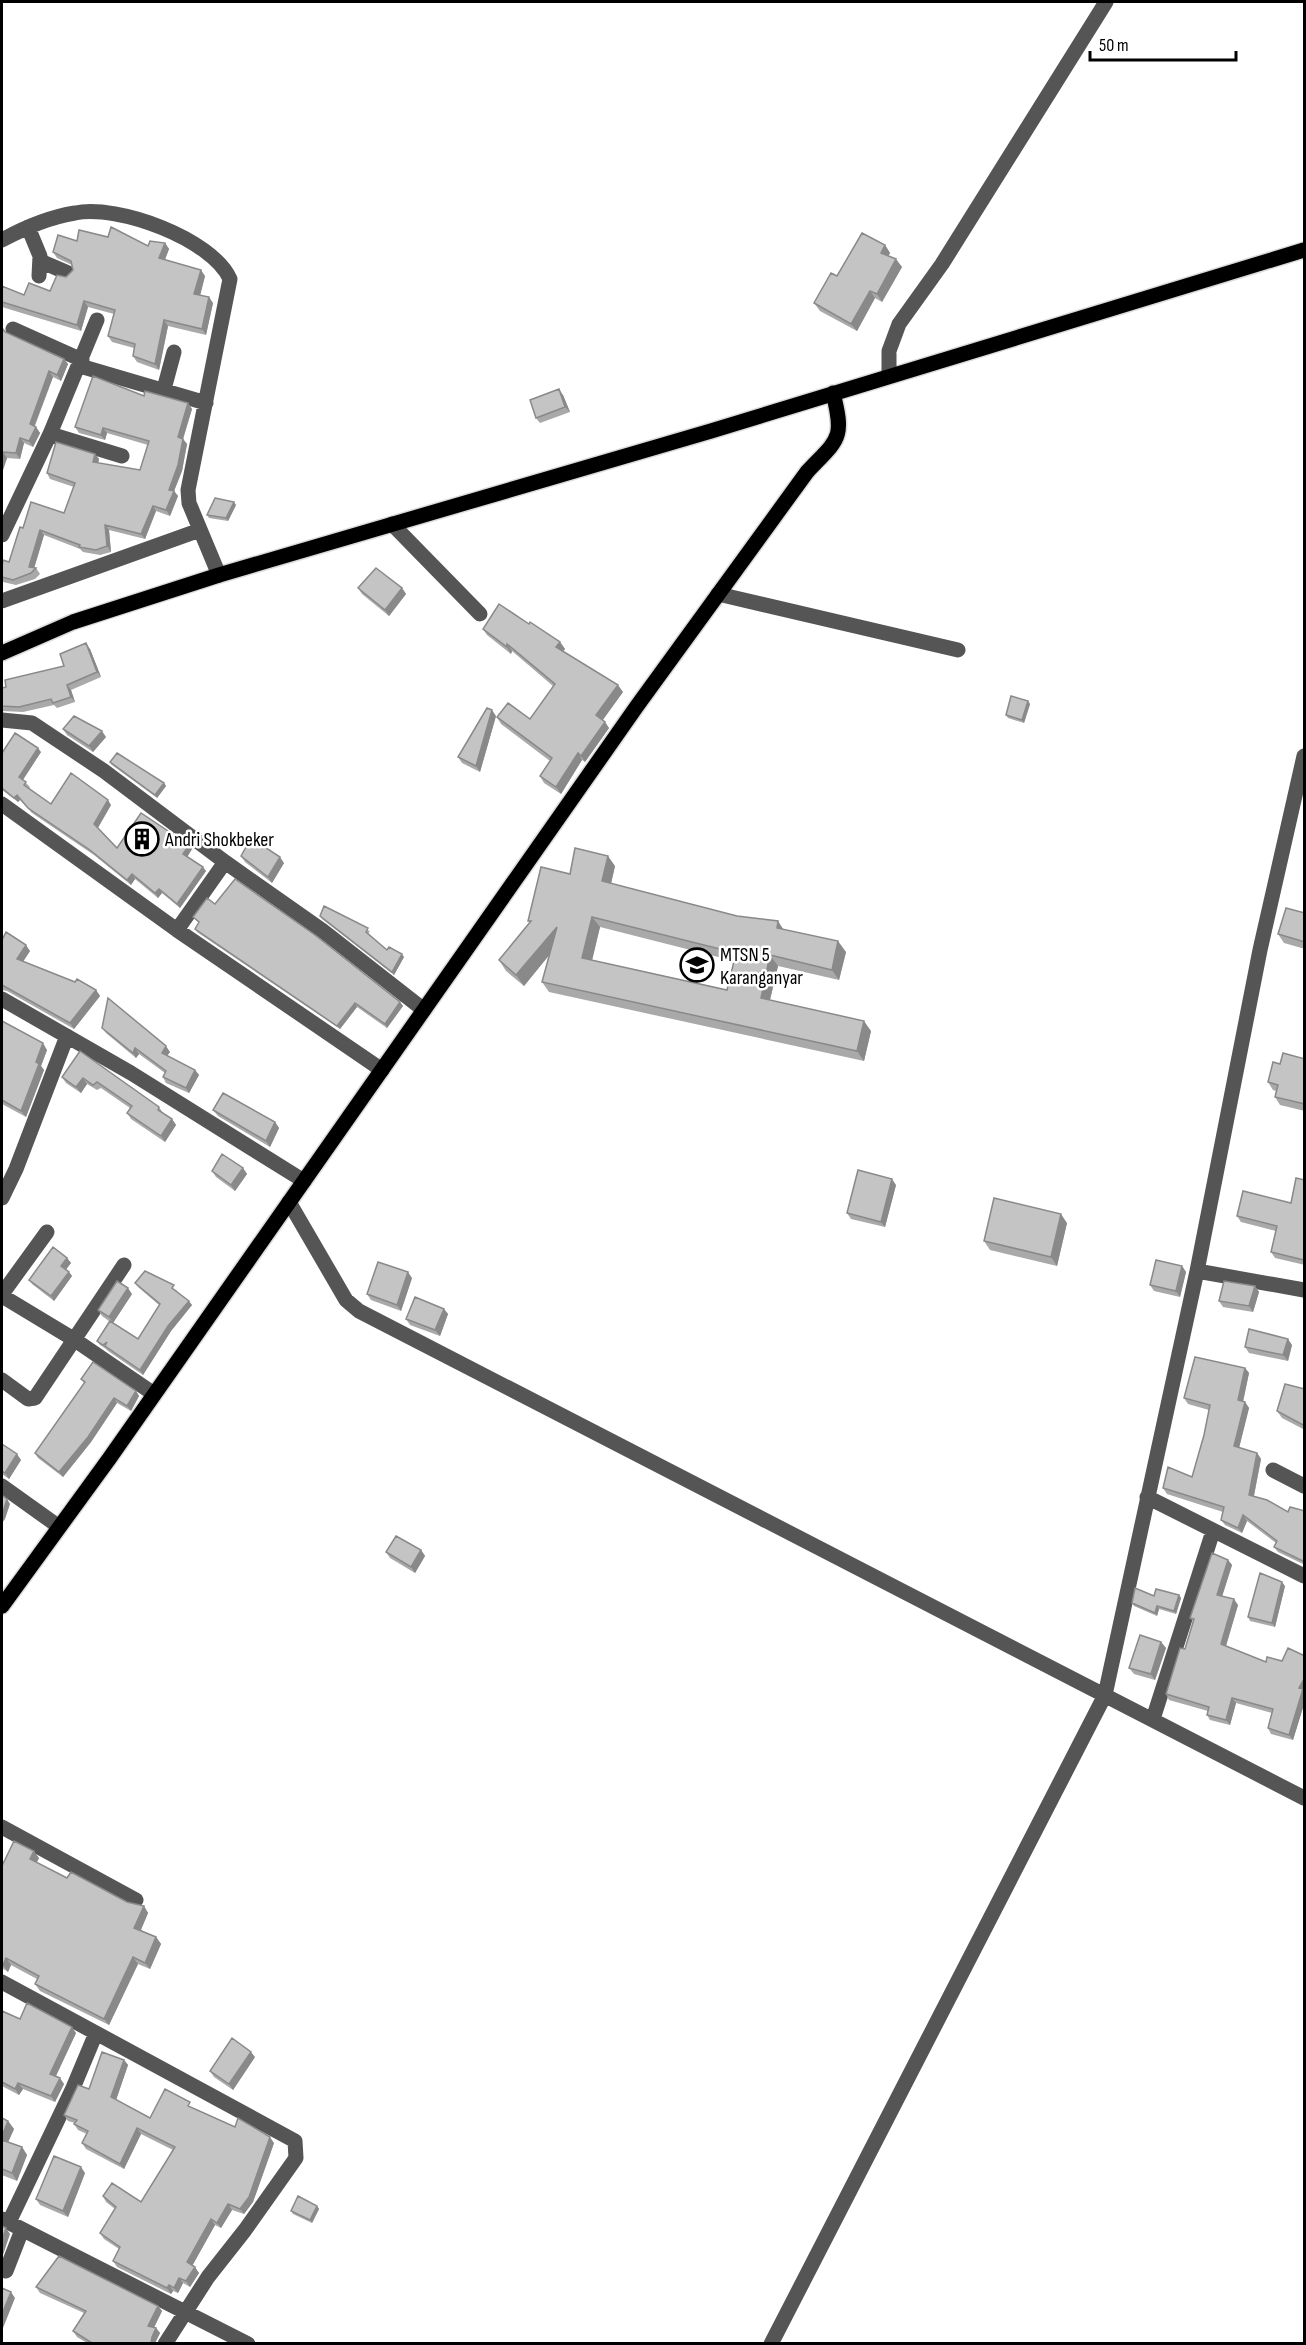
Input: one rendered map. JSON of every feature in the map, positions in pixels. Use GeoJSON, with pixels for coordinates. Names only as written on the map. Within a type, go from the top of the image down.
{"type":"FeatureCollection","features":[{"type":"Feature","properties":{"kind":"main road"},"geometry":{"type":"LineString","coordinates":[[2,653],[73,622],[217,571],[392,524],[1305,249]]}},
{"type":"Feature","properties":{"kind":"main road"},"geometry":{"type":"LineString","coordinates":[[2,1606],[718,594],[807,472],[838,435],[840,422],[833,393]]}},
{"type":"Feature","properties":{"kind":"street"},"geometry":{"type":"LineString","coordinates":[[889,376],[889,351],[899,324],[942,264],[1106,2]]}},
{"type":"Feature","properties":{"kind":"street"},"geometry":{"type":"LineString","coordinates":[[2,240],[28,227],[77,212],[129,216],[175,235],[216,258],[224,267],[230,279],[188,490],[189,503],[217,571]]}},
{"type":"Feature","properties":{"kind":"street"},"geometry":{"type":"LineString","coordinates":[[28,227],[40,269],[68,273]]}},
{"type":"Feature","properties":{"kind":"street"},"geometry":{"type":"LineString","coordinates":[[2,536],[50,434],[97,320]]}},
{"type":"Feature","properties":{"kind":"street"},"geometry":{"type":"LineString","coordinates":[[13,329],[81,363],[206,403]]}},
{"type":"Feature","properties":{"kind":"street"},"geometry":{"type":"LineString","coordinates":[[164,389],[174,352]]}},
{"type":"Feature","properties":{"kind":"street"},"geometry":{"type":"LineString","coordinates":[[50,434],[122,456]]}},
{"type":"Feature","properties":{"kind":"street"},"geometry":{"type":"LineString","coordinates":[[392,524],[480,614]]}},
{"type":"Feature","properties":{"kind":"street"},"geometry":{"type":"LineString","coordinates":[[2,602],[200,530]]}},
{"type":"Feature","properties":{"kind":"street"},"geometry":{"type":"LineString","coordinates":[[718,594],[958,650]]}},
{"type":"Feature","properties":{"kind":"street"},"geometry":{"type":"LineString","coordinates":[[2,720],[32,723],[104,771],[225,862],[323,931],[424,1010]]}},
{"type":"Feature","properties":{"kind":"street"},"geometry":{"type":"LineString","coordinates":[[771,2343],[1105,1695],[1197,1271],[1260,950],[1305,756]]}},
{"type":"Feature","properties":{"kind":"street"},"geometry":{"type":"LineString","coordinates":[[2,804],[177,930],[382,1070]]}},
{"type":"Feature","properties":{"kind":"street"},"geometry":{"type":"LineString","coordinates":[[177,930],[225,862]]}},
{"type":"Feature","properties":{"kind":"street"},"geometry":{"type":"LineString","coordinates":[[2,999],[67,1036],[304,1181]]}},
{"type":"Feature","properties":{"kind":"street"},"geometry":{"type":"LineString","coordinates":[[2,1198],[16,1169],[67,1036]]}},
{"type":"Feature","properties":{"kind":"street"},"geometry":{"type":"LineString","coordinates":[[289,1202],[346,1300],[359,1311],[1305,1798]]}},
{"type":"Feature","properties":{"kind":"street"},"geometry":{"type":"LineString","coordinates":[[47,1232],[2,1295],[75,1340],[154,1394]]}},
{"type":"Feature","properties":{"kind":"street"},"geometry":{"type":"LineString","coordinates":[[2,1380],[28,1399],[34,1400],[124,1265]]}},
{"type":"Feature","properties":{"kind":"street"},"geometry":{"type":"LineString","coordinates":[[1197,1271],[1305,1290]]}},
{"type":"Feature","properties":{"kind":"street"},"geometry":{"type":"LineString","coordinates":[[1273,1470],[1305,1485]]}},
{"type":"Feature","properties":{"kind":"street"},"geometry":{"type":"LineString","coordinates":[[2,1486],[58,1526]]}},
{"type":"Feature","properties":{"kind":"street"},"geometry":{"type":"LineString","coordinates":[[1147,1497],[1305,1576]]}},
{"type":"Feature","properties":{"kind":"street"},"geometry":{"type":"LineString","coordinates":[[1153,1719],[1212,1531]]}},
{"type":"Feature","properties":{"kind":"street"},"geometry":{"type":"LineString","coordinates":[[2,1827],[136,1900]]}},
{"type":"Feature","properties":{"kind":"street"},"geometry":{"type":"LineString","coordinates":[[2,1982],[291,2137],[297,2147],[296,2158],[165,2343]]}},
{"type":"Feature","properties":{"kind":"street"},"geometry":{"type":"LineString","coordinates":[[6,2271],[11,2223],[96,2033]]}},
{"type":"Feature","properties":{"kind":"street"},"geometry":{"type":"LineString","coordinates":[[11,2223],[248,2343]]}},
{"type":"Feature","properties":{"kind":"building"},"geometry":{"type":"Polygon","coordinates":[[[111,227],[148,246],[150,241],[165,243],[159,258],[201,270],[194,294],[209,297],[202,329],[164,320],[155,364],[133,356],[135,344],[108,336],[115,310],[84,301],[77,325],[2,302],[2,286],[24,295],[29,283],[50,291],[57,275],[66,277],[73,270],[71,261],[53,252],[58,235],[77,241],[79,230],[108,237],[111,227]]]}},
{"type":"Feature","properties":{"kind":"building"},"geometry":{"type":"Polygon","coordinates":[[[862,233],[885,245],[881,253],[896,259],[877,294],[870,291],[851,324],[814,303],[831,273],[837,276],[862,233]]]}},
{"type":"Feature","properties":{"kind":"building"},"geometry":{"type":"Polygon","coordinates":[[[2,328],[5,332],[64,359],[57,375],[49,371],[30,424],[36,427],[29,441],[20,438],[16,453],[3,452],[2,456],[2,328]]]}},
{"type":"Feature","properties":{"kind":"building"},"geometry":{"type":"Polygon","coordinates":[[[93,376],[144,396],[145,391],[188,403],[178,437],[183,439],[178,465],[169,490],[174,491],[166,510],[153,506],[141,534],[105,525],[107,546],[96,550],[79,547],[80,545],[40,530],[29,567],[36,568],[31,573],[13,580],[2,577],[3,560],[9,562],[31,502],[64,513],[75,483],[47,473],[56,442],[95,454],[93,462],[140,470],[149,441],[103,428],[101,435],[75,427],[93,376]]]}},
{"type":"Feature","properties":{"kind":"building"},"geometry":{"type":"Polygon","coordinates":[[[559,389],[565,407],[536,418],[530,400],[559,389]]]}},
{"type":"Feature","properties":{"kind":"building"},"geometry":{"type":"Polygon","coordinates":[[[215,498],[234,502],[226,518],[207,515],[215,498]]]}},
{"type":"Feature","properties":{"kind":"building"},"geometry":{"type":"Polygon","coordinates":[[[376,568],[402,588],[385,610],[358,588],[376,568]]]}},
{"type":"Feature","properties":{"kind":"building"},"geometry":{"type":"Polygon","coordinates":[[[499,604],[560,642],[556,647],[618,685],[596,715],[605,722],[581,756],[578,753],[556,787],[540,776],[552,758],[497,717],[508,703],[530,719],[555,684],[507,644],[507,647],[483,629],[499,604]]]}},
{"type":"Feature","properties":{"kind":"building"},"geometry":{"type":"Polygon","coordinates":[[[86,643],[97,672],[67,685],[71,697],[53,703],[51,699],[19,707],[2,706],[2,688],[6,687],[5,680],[64,666],[60,654],[86,643]]]}},
{"type":"Feature","properties":{"kind":"building"},"geometry":{"type":"Polygon","coordinates":[[[1011,696],[1028,701],[1022,720],[1006,715],[1011,696]]]}},
{"type":"Feature","properties":{"kind":"building"},"geometry":{"type":"Polygon","coordinates":[[[487,708],[492,710],[476,766],[458,757],[487,708]]]}},
{"type":"Feature","properties":{"kind":"building"},"geometry":{"type":"Polygon","coordinates":[[[74,716],[102,731],[89,746],[63,729],[74,716]]]}},
{"type":"Feature","properties":{"kind":"building"},"geometry":{"type":"Polygon","coordinates":[[[15,733],[38,748],[19,777],[26,782],[24,785],[51,804],[71,773],[108,800],[94,824],[117,848],[141,813],[189,845],[183,854],[203,867],[177,904],[159,889],[155,893],[132,874],[127,880],[90,850],[28,808],[17,795],[14,798],[2,788],[2,753],[15,733]]]}},
{"type":"Feature","properties":{"kind":"building"},"geometry":{"type":"Polygon","coordinates":[[[117,753],[164,783],[155,795],[110,762],[117,753]]]}},
{"type":"Feature","properties":{"kind":"building"},"geometry":{"type":"Polygon","coordinates":[[[251,838],[280,857],[268,877],[241,856],[251,838]]]}},
{"type":"Feature","properties":{"kind":"building"},"geometry":{"type":"Polygon","coordinates":[[[575,848],[608,856],[602,881],[737,916],[778,921],[777,928],[838,941],[832,970],[770,955],[761,998],[864,1021],[857,1051],[542,982],[557,927],[516,975],[499,960],[531,921],[528,921],[541,867],[570,874],[575,848]],[[592,917],[582,958],[727,990],[736,953],[592,917]]]}},
{"type":"Feature","properties":{"kind":"building"},"geometry":{"type":"Polygon","coordinates":[[[235,879],[315,935],[400,1002],[385,1024],[355,1003],[337,1026],[195,929],[199,922],[193,917],[207,898],[215,904],[235,879]]]}},
{"type":"Feature","properties":{"kind":"building"},"geometry":{"type":"Polygon","coordinates":[[[324,906],[368,928],[366,932],[387,950],[389,947],[402,954],[392,972],[320,916],[324,906]]]}},
{"type":"Feature","properties":{"kind":"building"},"geometry":{"type":"Polygon","coordinates":[[[1286,908],[1305,913],[1305,942],[1278,934],[1286,908]]]}},
{"type":"Feature","properties":{"kind":"building"},"geometry":{"type":"Polygon","coordinates":[[[6,932],[26,945],[17,959],[75,982],[77,979],[96,990],[70,1023],[2,985],[2,940],[6,932]]]}},
{"type":"Feature","properties":{"kind":"building"},"geometry":{"type":"Polygon","coordinates":[[[108,998],[166,1046],[162,1053],[195,1070],[186,1088],[163,1077],[166,1071],[135,1048],[133,1053],[102,1028],[108,998]]]}},
{"type":"Feature","properties":{"kind":"building"},"geometry":{"type":"Polygon","coordinates":[[[2,1021],[43,1043],[36,1062],[39,1064],[21,1111],[2,1100],[2,1021]]]}},
{"type":"Feature","properties":{"kind":"building"},"geometry":{"type":"Polygon","coordinates":[[[80,1051],[159,1107],[158,1110],[172,1119],[161,1136],[127,1113],[132,1106],[97,1082],[93,1085],[83,1078],[76,1087],[62,1077],[80,1051]]]}},
{"type":"Feature","properties":{"kind":"building"},"geometry":{"type":"Polygon","coordinates":[[[1283,1053],[1305,1059],[1305,1104],[1275,1097],[1278,1085],[1268,1082],[1273,1062],[1280,1064],[1283,1053]]]}},
{"type":"Feature","properties":{"kind":"building"},"geometry":{"type":"Polygon","coordinates":[[[223,1093],[275,1122],[266,1141],[213,1110],[223,1093]]]}},
{"type":"Feature","properties":{"kind":"building"},"geometry":{"type":"Polygon","coordinates":[[[222,1154],[243,1168],[231,1185],[212,1171],[222,1154]]]}},
{"type":"Feature","properties":{"kind":"building"},"geometry":{"type":"Polygon","coordinates":[[[858,1170],[892,1179],[881,1222],[847,1213],[858,1170]]]}},
{"type":"Feature","properties":{"kind":"building"},"geometry":{"type":"Polygon","coordinates":[[[1296,1178],[1305,1180],[1304,1260],[1271,1252],[1277,1226],[1237,1216],[1243,1191],[1291,1203],[1296,1178]]]}},
{"type":"Feature","properties":{"kind":"building"},"geometry":{"type":"Polygon","coordinates":[[[994,1198],[1061,1214],[1051,1257],[984,1241],[994,1198]]]}},
{"type":"Feature","properties":{"kind":"building"},"geometry":{"type":"Polygon","coordinates":[[[53,1247],[67,1258],[61,1266],[69,1272],[51,1296],[29,1280],[53,1247]]]}},
{"type":"Feature","properties":{"kind":"building"},"geometry":{"type":"Polygon","coordinates":[[[1156,1260],[1182,1266],[1176,1291],[1150,1285],[1156,1260]]]}},
{"type":"Feature","properties":{"kind":"building"},"geometry":{"type":"Polygon","coordinates":[[[378,1262],[408,1272],[397,1305],[367,1294],[378,1262]]]}},
{"type":"Feature","properties":{"kind":"building"},"geometry":{"type":"Polygon","coordinates":[[[145,1271],[174,1285],[172,1288],[189,1301],[168,1326],[140,1370],[105,1346],[107,1342],[103,1345],[97,1341],[110,1321],[138,1339],[160,1304],[135,1283],[145,1271]]]}},
{"type":"Feature","properties":{"kind":"building"},"geometry":{"type":"Polygon","coordinates":[[[117,1281],[128,1288],[109,1317],[98,1310],[117,1281]]]}},
{"type":"Feature","properties":{"kind":"building"},"geometry":{"type":"Polygon","coordinates":[[[1224,1281],[1255,1286],[1249,1306],[1219,1301],[1224,1281]]]}},
{"type":"Feature","properties":{"kind":"building"},"geometry":{"type":"Polygon","coordinates":[[[415,1297],[444,1309],[435,1330],[406,1319],[415,1297]]]}},
{"type":"Feature","properties":{"kind":"building"},"geometry":{"type":"Polygon","coordinates":[[[1249,1329],[1288,1339],[1283,1355],[1245,1347],[1249,1329]]]}},
{"type":"Feature","properties":{"kind":"building"},"geometry":{"type":"Polygon","coordinates":[[[1195,1357],[1245,1368],[1238,1400],[1245,1402],[1234,1446],[1257,1453],[1249,1495],[1267,1500],[1288,1512],[1290,1507],[1305,1511],[1305,1562],[1274,1547],[1277,1541],[1243,1515],[1238,1528],[1221,1520],[1224,1507],[1163,1488],[1168,1467],[1192,1477],[1204,1435],[1210,1405],[1184,1398],[1195,1357]]]}},
{"type":"Feature","properties":{"kind":"building"},"geometry":{"type":"Polygon","coordinates":[[[93,1362],[136,1391],[127,1406],[114,1398],[88,1437],[59,1472],[35,1453],[85,1382],[81,1379],[93,1362]]]}},
{"type":"Feature","properties":{"kind":"building"},"geometry":{"type":"Polygon","coordinates":[[[1285,1384],[1305,1389],[1305,1426],[1277,1411],[1285,1384]]]}},
{"type":"Feature","properties":{"kind":"building"},"geometry":{"type":"Polygon","coordinates":[[[2,1444],[17,1454],[5,1473],[2,1471],[2,1444]]]}},
{"type":"Feature","properties":{"kind":"building"},"geometry":{"type":"Polygon","coordinates":[[[2,1495],[7,1499],[2,1515],[2,1495]]]}},
{"type":"Feature","properties":{"kind":"building"},"geometry":{"type":"Polygon","coordinates":[[[396,1536],[421,1550],[411,1567],[386,1552],[396,1536]]]}},
{"type":"Feature","properties":{"kind":"building"},"geometry":{"type":"Polygon","coordinates":[[[1212,1553],[1228,1560],[1217,1595],[1234,1599],[1221,1644],[1266,1662],[1267,1657],[1282,1661],[1288,1648],[1305,1656],[1305,1677],[1299,1688],[1303,1689],[1289,1735],[1268,1728],[1273,1709],[1232,1698],[1226,1720],[1207,1715],[1209,1707],[1166,1694],[1180,1648],[1185,1649],[1194,1619],[1190,1618],[1212,1553]]]}},
{"type":"Feature","properties":{"kind":"building"},"geometry":{"type":"Polygon","coordinates":[[[1260,1573],[1282,1582],[1272,1623],[1248,1617],[1260,1573]]]}},
{"type":"Feature","properties":{"kind":"building"},"geometry":{"type":"Polygon","coordinates":[[[1135,1588],[1154,1596],[1156,1589],[1179,1595],[1174,1611],[1157,1606],[1155,1613],[1132,1603],[1135,1588]]]}},
{"type":"Feature","properties":{"kind":"building"},"geometry":{"type":"Polygon","coordinates":[[[1140,1635],[1161,1642],[1151,1674],[1129,1668],[1140,1635]]]}},
{"type":"Feature","properties":{"kind":"building"},"geometry":{"type":"Polygon","coordinates":[[[14,1841],[34,1851],[30,1859],[67,1878],[71,1872],[127,1902],[144,1906],[134,1928],[156,1937],[145,1963],[133,1957],[104,2019],[35,1984],[39,1976],[6,1958],[2,1964],[2,1866],[14,1841]]]}},
{"type":"Feature","properties":{"kind":"building"},"geometry":{"type":"Polygon","coordinates":[[[27,2003],[72,2027],[50,2074],[60,2078],[51,2096],[18,2083],[15,2089],[2,2082],[2,2011],[20,2019],[27,2003]]]}},
{"type":"Feature","properties":{"kind":"building"},"geometry":{"type":"Polygon","coordinates":[[[232,2038],[251,2052],[229,2084],[210,2071],[232,2038]]]}},
{"type":"Feature","properties":{"kind":"building"},"geometry":{"type":"Polygon","coordinates":[[[102,2052],[124,2060],[111,2097],[150,2118],[165,2089],[190,2102],[188,2106],[235,2127],[238,2118],[270,2137],[249,2197],[240,2209],[228,2204],[217,2223],[211,2219],[187,2262],[195,2267],[186,2281],[179,2278],[174,2288],[169,2285],[167,2288],[113,2261],[120,2247],[100,2233],[116,2207],[103,2196],[112,2183],[141,2202],[175,2147],[137,2128],[120,2164],[82,2143],[88,2131],[74,2124],[77,2120],[64,2115],[78,2085],[89,2089],[102,2052]]]}},
{"type":"Feature","properties":{"kind":"building"},"geometry":{"type":"Polygon","coordinates":[[[2,2118],[8,2121],[2,2136],[2,2118]]]}},
{"type":"Feature","properties":{"kind":"building"},"geometry":{"type":"Polygon","coordinates":[[[2,2140],[22,2147],[12,2173],[2,2169],[2,2140]]]}},
{"type":"Feature","properties":{"kind":"building"},"geometry":{"type":"Polygon","coordinates":[[[54,2156],[81,2167],[63,2211],[36,2199],[54,2156]]]}},
{"type":"Feature","properties":{"kind":"building"},"geometry":{"type":"Polygon","coordinates":[[[298,2196],[317,2206],[310,2220],[291,2211],[298,2196]]]}},
{"type":"Feature","properties":{"kind":"building"},"geometry":{"type":"Polygon","coordinates":[[[2,2226],[6,2228],[2,2240],[2,2226]]]}},
{"type":"Feature","properties":{"kind":"building"},"geometry":{"type":"Polygon","coordinates":[[[59,2256],[158,2306],[148,2326],[156,2328],[151,2343],[92,2343],[73,2331],[86,2311],[36,2287],[59,2256]]]}},
{"type":"Feature","properties":{"kind":"building"},"geometry":{"type":"Polygon","coordinates":[[[2,2288],[11,2292],[2,2314],[2,2288]]]}},
{"type":"Feature","properties":{"kind":"place","name":"Andri Shokbeker"},"geometry":{"type":"Point","coordinates":[142,839]}},
{"type":"Feature","properties":{"kind":"place","name":"MTSN 5 Karanganyar"},"geometry":{"type":"Point","coordinates":[697,965]}}]}
